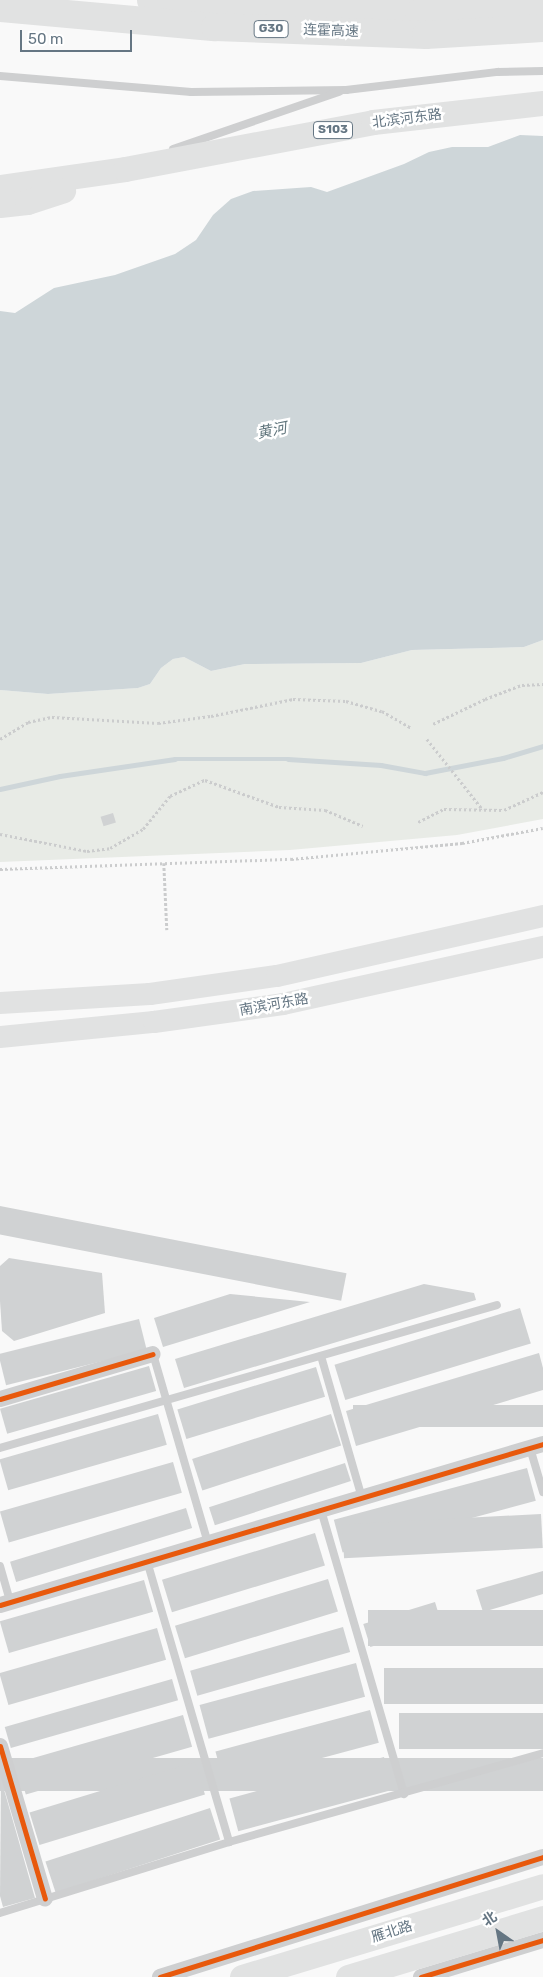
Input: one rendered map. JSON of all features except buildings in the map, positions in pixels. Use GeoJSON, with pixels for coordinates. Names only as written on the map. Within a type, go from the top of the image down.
{"type":"FeatureCollection","features":[{"type":"Feature","properties":{"kind":"highway","name":"连霍高速"},"geometry":{"type":"LineString","coordinates":[[151,0],[241,8],[419,13],[543,8]]}},
{"type":"Feature","properties":{"kind":"highway","name":"连霍高速"},"geometry":{"type":"LineString","coordinates":[[0,8],[215,27],[426,35],[543,28]]}},
{"type":"Feature","properties":{"kind":"main road","name":"北滨河东路"},"geometry":{"type":"LineString","coordinates":[[0,187],[125,169],[373,122],[543,103]]}},
{"type":"Feature","properties":{"kind":"main road","name":"北滨河东路"},"geometry":{"type":"LineString","coordinates":[[0,205],[27,202],[125,169]]}},
{"type":"Feature","properties":{"kind":"main road","name":"南滨河东路"},"geometry":{"type":"LineString","coordinates":[[0,1003],[150,994],[268,978],[384,954],[543,916]]}},
{"type":"Feature","properties":{"kind":"main road","name":"南滨河东路"},"geometry":{"type":"LineString","coordinates":[[0,1037],[163,1021],[283,1004],[543,947]]}},
{"type":"Feature","properties":{"kind":"main road","name":"雁北路"},"geometry":{"type":"LineString","coordinates":[[242,1977],[543,1886]]}},
{"type":"Feature","properties":{"kind":"main road"},"geometry":{"type":"LineString","coordinates":[[348,1977],[543,1918]]}},
{"type":"Feature","properties":{"kind":"street"},"geometry":{"type":"LineString","coordinates":[[0,1399],[153,1354]]}},
{"type":"Feature","properties":{"kind":"street"},"geometry":{"type":"LineString","coordinates":[[5,1603],[537,1446]]}},
{"type":"Feature","properties":{"kind":"street"},"geometry":{"type":"LineString","coordinates":[[0,1746],[45,1899]]}},
{"type":"Feature","properties":{"kind":"street"},"geometry":{"type":"LineString","coordinates":[[160,1977],[543,1857]]}},
{"type":"Feature","properties":{"kind":"street"},"geometry":{"type":"LineString","coordinates":[[421,1977],[543,1940]]}},
{"type":"Feature","properties":{"kind":"lane"},"geometry":{"type":"LineString","coordinates":[[0,76],[192,92],[346,90],[498,72],[543,71]]}},
{"type":"Feature","properties":{"kind":"lane"},"geometry":{"type":"LineString","coordinates":[[125,169],[194,140],[346,90]]}},
{"type":"Feature","properties":{"kind":"lane"},"geometry":{"type":"LineString","coordinates":[[0,1448],[166,1403],[498,1305]]}},
{"type":"Feature","properties":{"kind":"lane"},"geometry":{"type":"LineString","coordinates":[[153,1354],[208,1543]]}},
{"type":"Feature","properties":{"kind":"lane"},"geometry":{"type":"LineString","coordinates":[[321,1356],[362,1498]]}},
{"type":"Feature","properties":{"kind":"lane"},"geometry":{"type":"LineString","coordinates":[[537,1446],[543,1492]]}},
{"type":"Feature","properties":{"kind":"lane"},"geometry":{"type":"LineString","coordinates":[[321,1510],[404,1794]]}},
{"type":"Feature","properties":{"kind":"lane"},"geometry":{"type":"LineString","coordinates":[[147,1561],[229,1842]]}},
{"type":"Feature","properties":{"kind":"lane"},"geometry":{"type":"LineString","coordinates":[[0,1566],[5,1603]]}},
{"type":"Feature","properties":{"kind":"lane"},"geometry":{"type":"LineString","coordinates":[[0,1913],[229,1842],[404,1794],[543,1753]]}},
{"type":"Feature","properties":{"kind":"path"},"geometry":{"type":"LineString","coordinates":[[433,724],[513,689],[543,684]]}},
{"type":"Feature","properties":{"kind":"path"},"geometry":{"type":"LineString","coordinates":[[0,739],[28,722],[52,717],[158,723],[212,716],[294,699],[346,701],[382,711],[411,728]]}},
{"type":"Feature","properties":{"kind":"path"},"geometry":{"type":"LineString","coordinates":[[427,739],[483,810]]}},
{"type":"Feature","properties":{"kind":"path"},"geometry":{"type":"LineString","coordinates":[[0,834],[86,851],[110,848],[143,829],[170,796],[205,780],[279,807],[325,810],[364,826]]}},
{"type":"Feature","properties":{"kind":"path"},"geometry":{"type":"LineString","coordinates":[[418,822],[444,809],[504,810],[543,792]]}},
{"type":"Feature","properties":{"kind":"path"},"geometry":{"type":"LineString","coordinates":[[0,869],[291,859],[462,843],[543,828]]}},
{"type":"Feature","properties":{"kind":"path"},"geometry":{"type":"LineString","coordinates":[[164,863],[167,930]]}},
{"type":"Feature","properties":{"kind":"shaded area"},"geometry":{"type":"Polygon","coordinates":[[[543,640],[543,819],[457,835],[290,850],[0,862],[0,690],[48,694],[138,688],[150,684],[161,668],[173,659],[184,657],[211,671],[245,664],[361,663],[412,650],[524,647],[543,640]]]}},
{"type":"Feature","properties":{"kind":"water","name":"黄河"},"geometry":{"type":"Polygon","coordinates":[[[520,135],[543,136],[543,640],[524,647],[412,650],[361,663],[245,664],[211,671],[184,657],[173,659],[161,668],[150,684],[138,688],[48,694],[0,690],[0,311],[15,313],[54,288],[115,275],[175,254],[196,240],[213,215],[231,199],[253,191],[311,187],[327,192],[404,164],[429,152],[452,147],[488,147],[520,135]]]}},
{"type":"Feature","properties":{"kind":"waterway"},"geometry":{"type":"LineString","coordinates":[[0,789],[60,776],[175,759],[288,759],[381,765],[425,773],[503,758],[543,746]]}},
{"type":"Feature","properties":{"kind":"cycle path"},"geometry":{"type":"LineString","coordinates":[[0,1399],[153,1354]]}},
{"type":"Feature","properties":{"kind":"cycle path"},"geometry":{"type":"LineString","coordinates":[[0,1605],[543,1444]]}},
{"type":"Feature","properties":{"kind":"cycle path"},"geometry":{"type":"LineString","coordinates":[[0,1746],[45,1899]]}},
{"type":"Feature","properties":{"kind":"cycle path"},"geometry":{"type":"LineString","coordinates":[[160,1977],[543,1857]]}},
{"type":"Feature","properties":{"kind":"cycle path"},"geometry":{"type":"LineString","coordinates":[[421,1977],[543,1940]]}}]}
